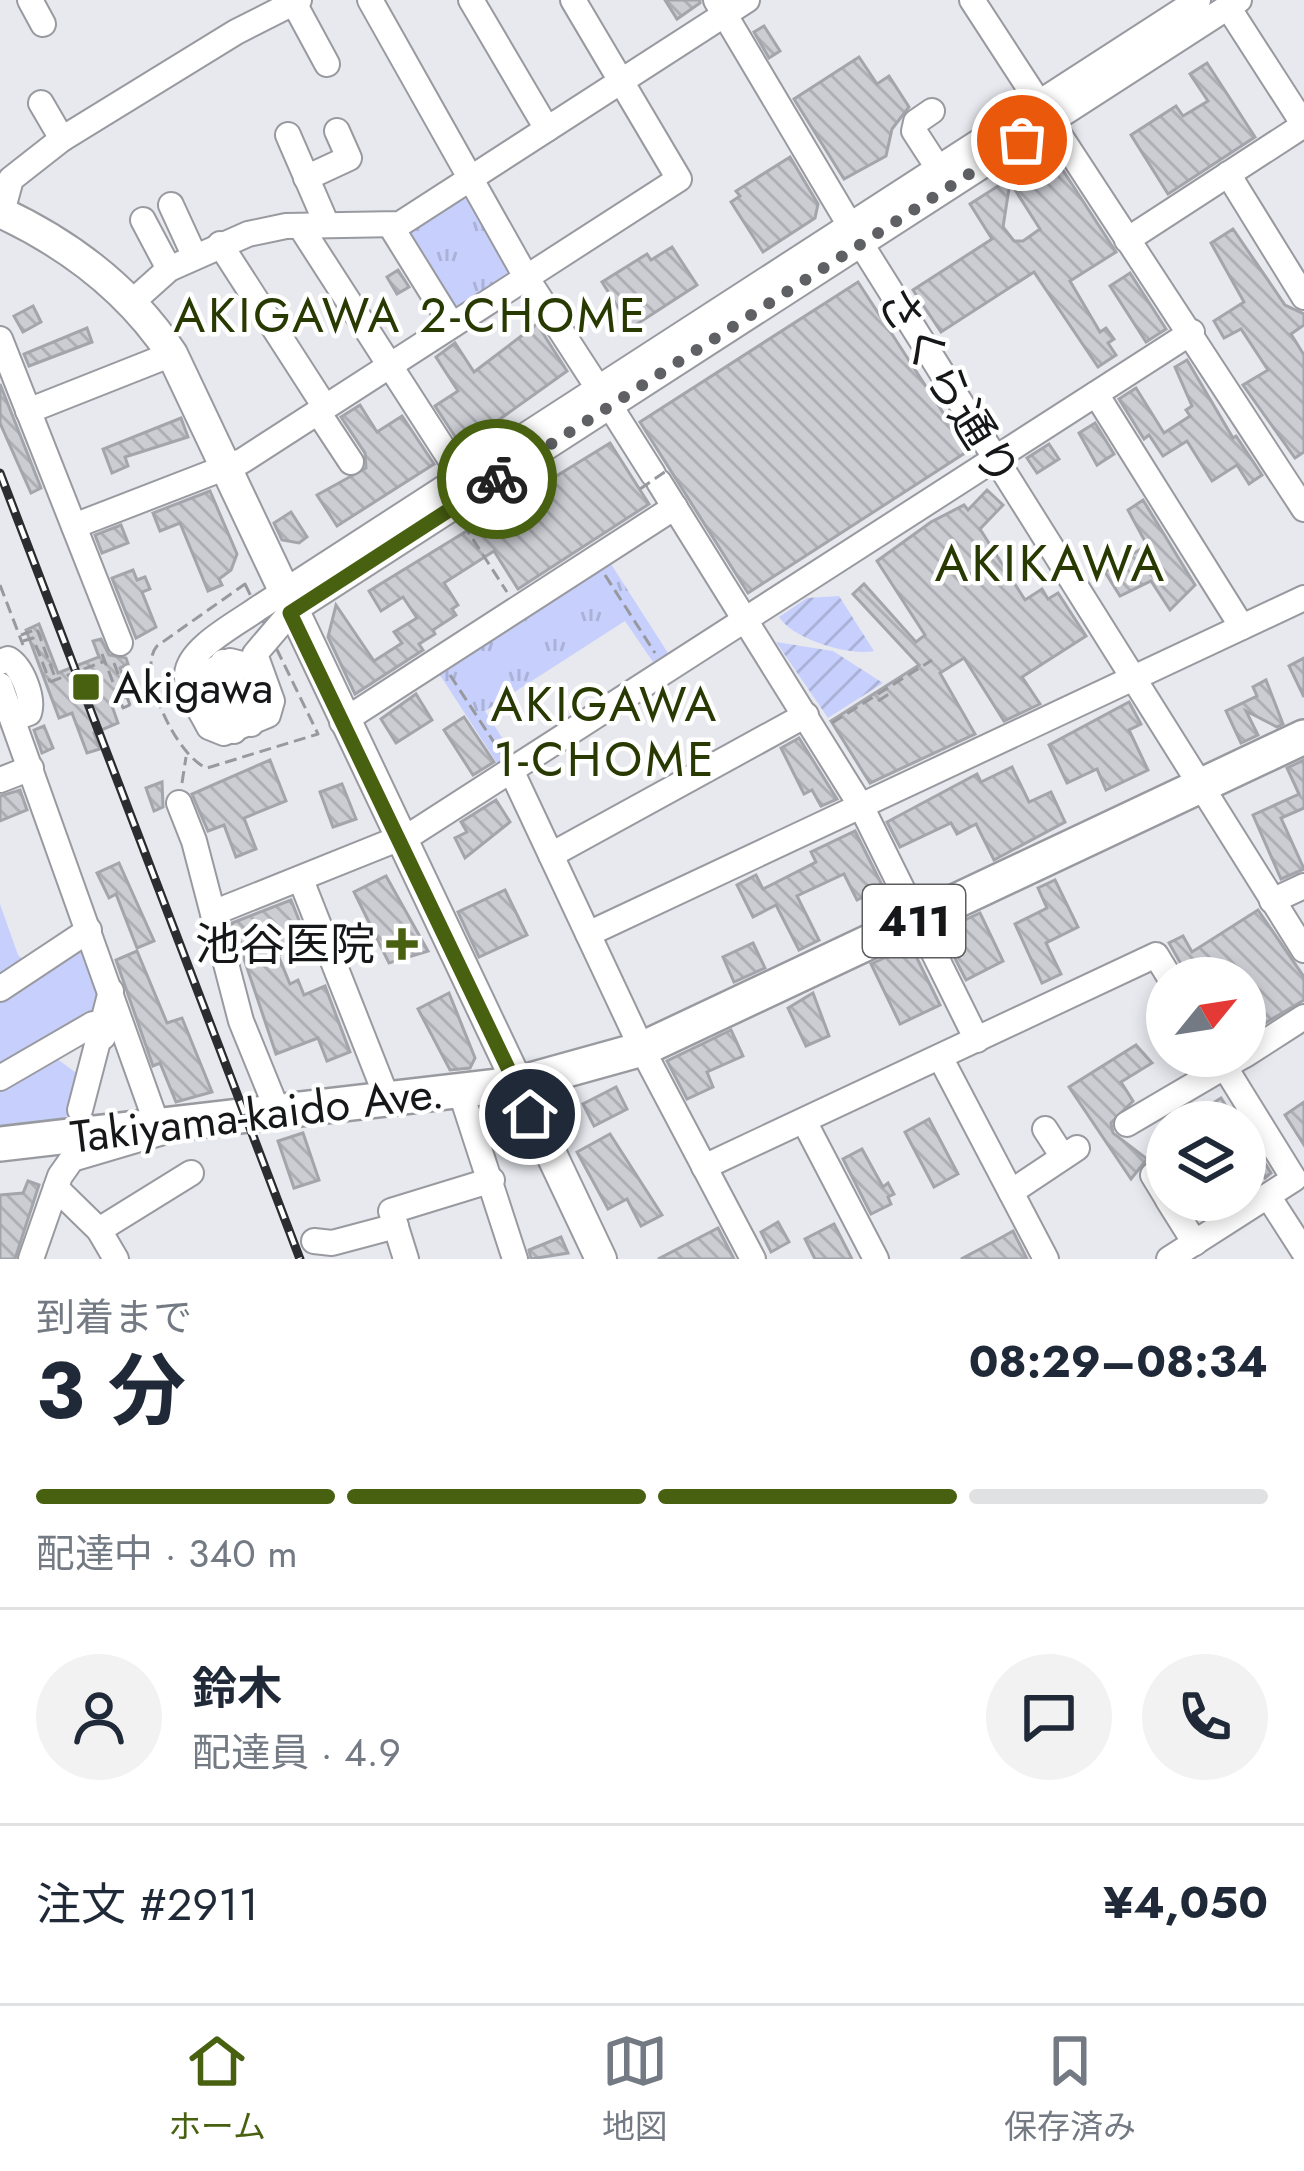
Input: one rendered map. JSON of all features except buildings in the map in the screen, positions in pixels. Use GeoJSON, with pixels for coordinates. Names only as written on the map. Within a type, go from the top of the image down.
{"type":"FeatureCollection","features":[{"type":"Feature","properties":{"kind":"highway","name":"Takiyama-kaido Ave."},"geometry":{"type":"LineString","coordinates":[[0,1144],[515,1084],[641,1049],[1304,737]]}},
{"type":"Feature","properties":{"kind":"main road"},"geometry":{"type":"LineString","coordinates":[[1,212],[73,252],[131,303],[172,354],[341,722],[601,1259]]}},
{"type":"Feature","properties":{"kind":"street"},"geometry":{"type":"LineString","coordinates":[[30,0],[43,24]]}},
{"type":"Feature","properties":{"kind":"street"},"geometry":{"type":"LineString","coordinates":[[370,0],[526,278],[746,618],[861,806],[976,1040]]}},
{"type":"Feature","properties":{"kind":"street"},"geometry":{"type":"LineString","coordinates":[[471,0],[547,129]]}},
{"type":"Feature","properties":{"kind":"street"},"geometry":{"type":"LineString","coordinates":[[74,526],[225,467],[464,321],[679,179],[573,0]]}},
{"type":"Feature","properties":{"kind":"street"},"geometry":{"type":"LineString","coordinates":[[131,303],[169,269],[220,244],[300,226],[391,225],[622,81],[720,7],[747,0]]}},
{"type":"Feature","properties":{"kind":"street"},"geometry":{"type":"LineString","coordinates":[[972,0],[1304,508]]}},
{"type":"Feature","properties":{"kind":"street"},"geometry":{"type":"LineString","coordinates":[[261,678],[246,665],[208,676],[187,674],[195,658],[452,508],[604,397],[1045,112],[1198,0]]}},
{"type":"Feature","properties":{"kind":"street"},"geometry":{"type":"LineString","coordinates":[[1,212],[5,171],[236,32],[297,1],[327,64]]}},
{"type":"Feature","properties":{"kind":"street"},"geometry":{"type":"LineString","coordinates":[[855,235],[938,168],[1234,3],[1304,125],[1126,240]]}},
{"type":"Feature","properties":{"kind":"street","name":"さくら通り"},"geometry":{"type":"LineString","coordinates":[[720,7],[855,235],[1304,950]]}},
{"type":"Feature","properties":{"kind":"street"},"geometry":{"type":"LineString","coordinates":[[41,103],[62,139]]}},
{"type":"Feature","properties":{"kind":"street"},"geometry":{"type":"LineString","coordinates":[[932,111],[916,122],[914,130],[938,168]]}},
{"type":"Feature","properties":{"kind":"street"},"geometry":{"type":"LineString","coordinates":[[306,178],[350,158],[338,131]]}},
{"type":"Feature","properties":{"kind":"street"},"geometry":{"type":"LineString","coordinates":[[288,135],[327,225]]}},
{"type":"Feature","properties":{"kind":"street"},"geometry":{"type":"LineString","coordinates":[[1228,174],[1304,297]]}},
{"type":"Feature","properties":{"kind":"street"},"geometry":{"type":"LineString","coordinates":[[171,205],[194,255]]}},
{"type":"Feature","properties":{"kind":"street"},"geometry":{"type":"LineString","coordinates":[[143,220],[169,269]]}},
{"type":"Feature","properties":{"kind":"street"},"geometry":{"type":"LineString","coordinates":[[391,225],[464,321]]}},
{"type":"Feature","properties":{"kind":"street"},"geometry":{"type":"LineString","coordinates":[[300,226],[461,476]]}},
{"type":"Feature","properties":{"kind":"street"},"geometry":{"type":"LineString","coordinates":[[220,244],[351,462]]}},
{"type":"Feature","properties":{"kind":"street"},"geometry":{"type":"LineString","coordinates":[[213,914],[399,841],[1192,332]]}},
{"type":"Feature","properties":{"kind":"street"},"geometry":{"type":"LineString","coordinates":[[0,339],[74,526],[112,652]]}},
{"type":"Feature","properties":{"kind":"street"},"geometry":{"type":"LineString","coordinates":[[28,411],[172,354]]}},
{"type":"Feature","properties":{"kind":"street"},"geometry":{"type":"LineString","coordinates":[[1096,394],[1242,627]]}},
{"type":"Feature","properties":{"kind":"street"},"geometry":{"type":"LineString","coordinates":[[208,676],[209,727],[243,727],[271,710],[256,650],[285,603],[461,476],[604,397]]}},
{"type":"Feature","properties":{"kind":"street"},"geometry":{"type":"LineString","coordinates":[[341,722],[675,507]]}},
{"type":"Feature","properties":{"kind":"street"},"geometry":{"type":"LineString","coordinates":[[588,934],[1304,598]]}},
{"type":"Feature","properties":{"kind":"street"},"geometry":{"type":"LineString","coordinates":[[0,662],[16,664],[32,704],[29,713],[14,719]]}},
{"type":"Feature","properties":{"kind":"street"},"geometry":{"type":"LineString","coordinates":[[208,676],[243,727]]}},
{"type":"Feature","properties":{"kind":"street"},"geometry":{"type":"LineString","coordinates":[[0,685],[160,1133],[142,1142],[78,1155],[62,1170],[31,1259]]}},
{"type":"Feature","properties":{"kind":"street"},"geometry":{"type":"LineString","coordinates":[[551,856],[806,715]]}},
{"type":"Feature","properties":{"kind":"street"},"geometry":{"type":"LineString","coordinates":[[0,780],[31,768]]}},
{"type":"Feature","properties":{"kind":"street"},"geometry":{"type":"LineString","coordinates":[[512,770],[641,1049],[753,1259]]}},
{"type":"Feature","properties":{"kind":"street"},"geometry":{"type":"LineString","coordinates":[[179,803],[242,1021],[278,1112]]}},
{"type":"Feature","properties":{"kind":"street"},"geometry":{"type":"LineString","coordinates":[[301,880],[387,1098]]}},
{"type":"Feature","properties":{"kind":"street"},"geometry":{"type":"LineString","coordinates":[[1272,901],[1304,886]]}},
{"type":"Feature","properties":{"kind":"street"},"geometry":{"type":"LineString","coordinates":[[0,989],[89,930]]}},
{"type":"Feature","properties":{"kind":"street"},"geometry":{"type":"LineString","coordinates":[[704,1167],[1146,960]]}},
{"type":"Feature","properties":{"kind":"street"},"geometry":{"type":"LineString","coordinates":[[80,1110],[112,989]]}},
{"type":"Feature","properties":{"kind":"street"},"geometry":{"type":"LineString","coordinates":[[1266,1039],[1304,1017]]}},
{"type":"Feature","properties":{"kind":"street"},"geometry":{"type":"LineString","coordinates":[[0,1078],[93,1024],[103,1037]]}},
{"type":"Feature","properties":{"kind":"street"},"geometry":{"type":"LineString","coordinates":[[940,1057],[1046,1259]]}},
{"type":"Feature","properties":{"kind":"street"},"geometry":{"type":"LineString","coordinates":[[1127,1124],[1204,1077]]}},
{"type":"Feature","properties":{"kind":"street"},"geometry":{"type":"LineString","coordinates":[[460,1090],[492,1180],[507,1258]]}},
{"type":"Feature","properties":{"kind":"street"},"geometry":{"type":"LineString","coordinates":[[804,1120],[876,1259]]}},
{"type":"Feature","properties":{"kind":"street"},"geometry":{"type":"LineString","coordinates":[[1011,1192],[1070,1153],[1045,1129]]}},
{"type":"Feature","properties":{"kind":"street"},"geometry":{"type":"LineString","coordinates":[[1169,1259],[1294,1179],[1266,1144]]}},
{"type":"Feature","properties":{"kind":"street"},"geometry":{"type":"LineString","coordinates":[[62,1170],[116,1259]]}},
{"type":"Feature","properties":{"kind":"street"},"geometry":{"type":"LineString","coordinates":[[99,1230],[191,1173]]}},
{"type":"Feature","properties":{"kind":"street"},"geometry":{"type":"LineString","coordinates":[[406,1259],[391,1210],[492,1180]]}},
{"type":"Feature","properties":{"kind":"street"},"geometry":{"type":"LineString","coordinates":[[1268,1196],[1304,1252]]}},
{"type":"Feature","properties":{"kind":"street"},"geometry":{"type":"LineString","coordinates":[[1182,1221],[1195,1243]]}},
{"type":"Feature","properties":{"kind":"street"},"geometry":{"type":"LineString","coordinates":[[314,1241],[332,1243],[396,1226]]}},
{"type":"Feature","properties":{"kind":"path"},"geometry":{"type":"LineString","coordinates":[[452,508],[517,608]]}},
{"type":"Feature","properties":{"kind":"path"},"geometry":{"type":"LineString","coordinates":[[594,559],[666,670]]}},
{"type":"Feature","properties":{"kind":"path"},"geometry":{"type":"LineString","coordinates":[[20,636],[37,629],[56,680]]}},
{"type":"Feature","properties":{"kind":"path"},"geometry":{"type":"LineString","coordinates":[[37,650],[50,682],[112,652],[123,708],[156,693]]}},
{"type":"Feature","properties":{"kind":"path"},"geometry":{"type":"LineString","coordinates":[[440,659],[512,770]]}},
{"type":"Feature","properties":{"kind":"path"},"geometry":{"type":"LineString","coordinates":[[833,726],[932,660]]}},
{"type":"Feature","properties":{"kind":"path"},"geometry":{"type":"LineString","coordinates":[[80,671],[84,680]]}},
{"type":"Feature","properties":{"kind":"path"},"geometry":{"type":"LineString","coordinates":[[124,690],[130,705]]}},
{"type":"Feature","properties":{"kind":"path"},"geometry":{"type":"LineString","coordinates":[[878,701],[890,694]]}},
{"type":"Feature","properties":{"kind":"path"},"geometry":{"type":"LineString","coordinates":[[179,803],[186,755]]}},
{"type":"Feature","properties":{"kind":"green space"},"geometry":{"type":"Polygon","coordinates":[[[460,198],[470,200],[508,266],[507,277],[460,308],[451,305],[405,230],[460,198]]]}},
{"type":"Feature","properties":{"kind":"green space"},"geometry":{"type":"Polygon","coordinates":[[[611,564],[668,653],[653,662],[625,621],[485,711],[512,753],[497,763],[440,675],[611,564]]]}},
{"type":"Feature","properties":{"kind":"green space"},"geometry":{"type":"Polygon","coordinates":[[[839,596],[874,651],[822,644],[796,632],[779,617],[807,598],[839,596]]]}},
{"type":"Feature","properties":{"kind":"green space"},"geometry":{"type":"Polygon","coordinates":[[[776,642],[833,651],[883,683],[828,718],[776,642]]]}},
{"type":"Feature","properties":{"kind":"green space"},"geometry":{"type":"Polygon","coordinates":[[[0,904],[18,955],[30,966],[0,984],[0,904]]]}},
{"type":"Feature","properties":{"kind":"green space"},"geometry":{"type":"Polygon","coordinates":[[[85,938],[103,1012],[0,1074],[0,996],[85,938]]]}},
{"type":"Feature","properties":{"kind":"green space"},"geometry":{"type":"Polygon","coordinates":[[[49,1053],[86,1080],[72,1114],[54,1122],[0,1128],[0,1084],[49,1053]]]}},
{"type":"Feature","properties":{"kind":"railway"},"geometry":{"type":"LineString","coordinates":[[0,473],[300,1259]]}},
{"type":"Feature","properties":{"kind":"way so far"},"geometry":{"type":"LineString","coordinates":[[497,479],[1022,140]]}},
{"type":"Feature","properties":{"kind":"place","name":"Akigawa"},"geometry":{"type":"Point","coordinates":[86,687]}},
{"type":"Feature","properties":{"kind":"place","name":"池谷医院"},"geometry":{"type":"Point","coordinates":[402,944]}},
{"type":"Feature","properties":{"kind":"district","name":"AKIGAWA 2-CHOME"},"geometry":{"type":"Point","coordinates":[411,315]}},
{"type":"Feature","properties":{"kind":"district","name":"AKIKAWA"},"geometry":{"type":"Point","coordinates":[1051,563]}},
{"type":"Feature","properties":{"kind":"district","name":"AKIGAWA 1-CHOME"},"geometry":{"type":"Point","coordinates":[605,732]}},
{"type":"Feature","properties":{"kind":"route"},"geometry":{"type":"LineString","coordinates":[[497,479],[290,613],[530,1114]]}}]}
